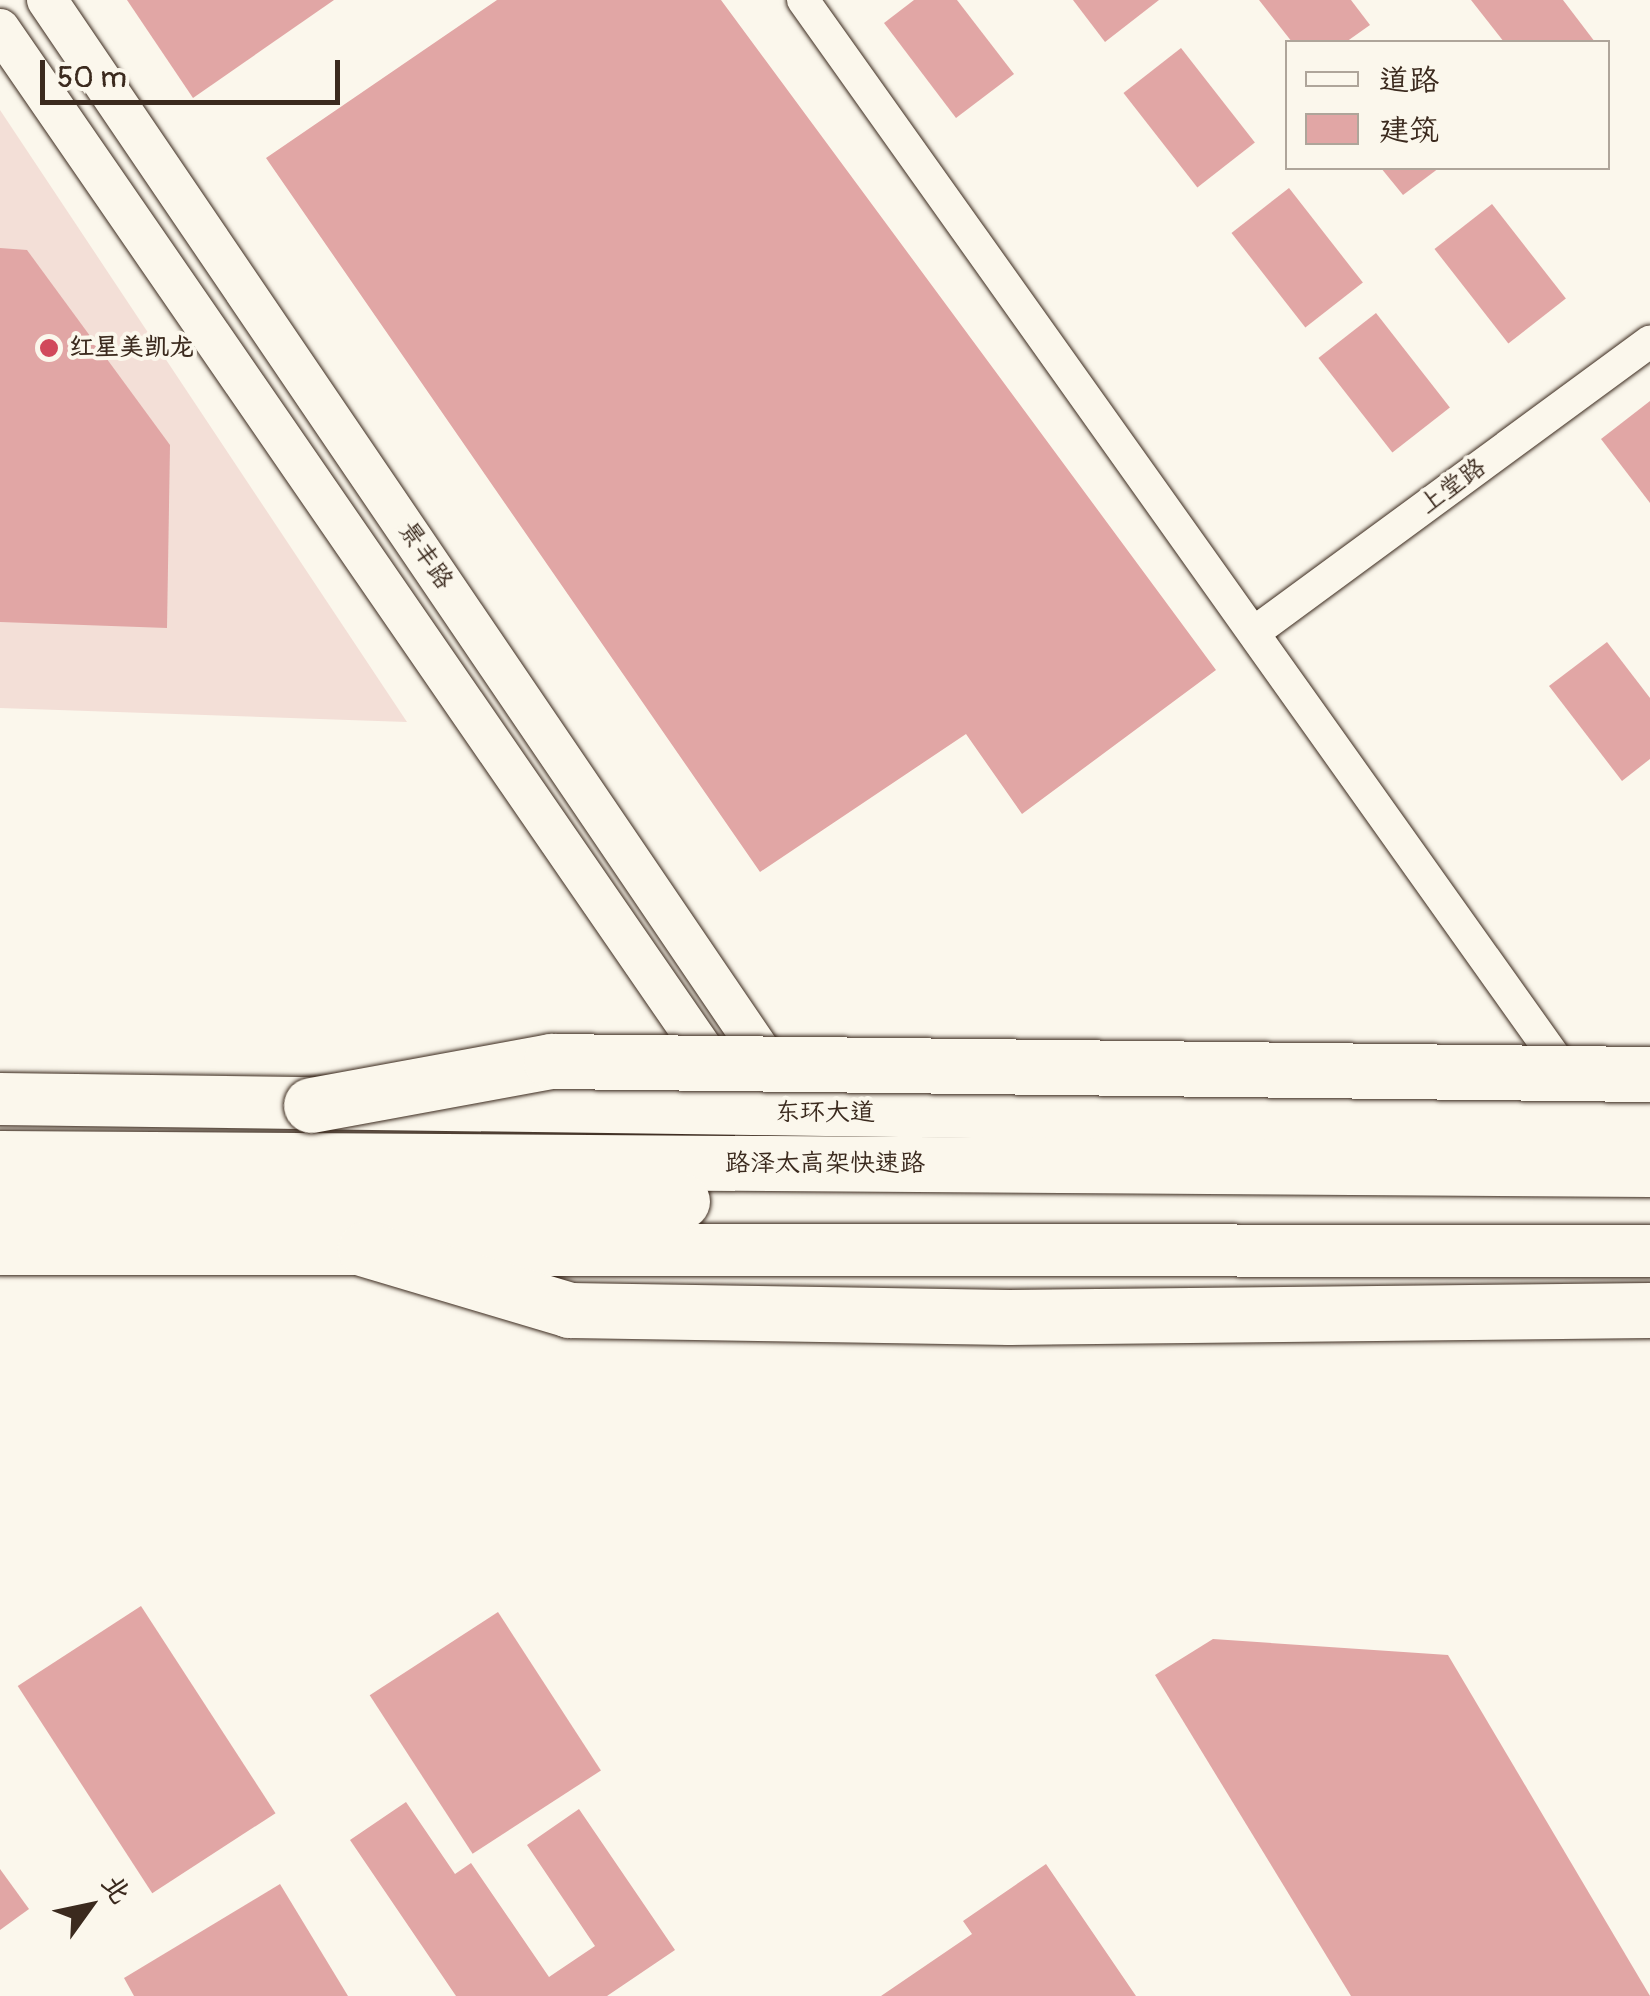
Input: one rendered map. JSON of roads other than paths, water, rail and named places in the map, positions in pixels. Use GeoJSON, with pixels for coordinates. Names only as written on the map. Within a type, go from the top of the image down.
{"type":"FeatureCollection","features":[{"type":"Feature","properties":{"kind":"highway"},"geometry":{"type":"LineString","coordinates":[[311,1105],[551,1061],[1650,1074]]}},
{"type":"Feature","properties":{"kind":"highway","name":"路泽太高架快速路"},"geometry":{"type":"LineString","coordinates":[[0,1158],[1650,1169]]}},
{"type":"Feature","properties":{"kind":"highway","name":"路泽太高架快速路"},"geometry":{"type":"LineString","coordinates":[[0,1199],[1650,1203]]}},
{"type":"Feature","properties":{"kind":"highway"},"geometry":{"type":"LineString","coordinates":[[365,1249],[570,1310],[1010,1317],[1650,1310]]}},
{"type":"Feature","properties":{"kind":"main road","name":"东环大道"},"geometry":{"type":"LineString","coordinates":[[0,1100],[747,1114],[1625,1121]]}},
{"type":"Feature","properties":{"kind":"main road"},"geometry":{"type":"LineString","coordinates":[[0,1249],[1650,1251]]}},
{"type":"Feature","properties":{"kind":"street","name":"景丰路"},"geometry":{"type":"LineString","coordinates":[[48,0],[802,1112]]}},
{"type":"Feature","properties":{"kind":"street"},"geometry":{"type":"LineString","coordinates":[[803,0],[1256,632],[1625,1121]]}},
{"type":"Feature","properties":{"kind":"street","name":"景丰路"},"geometry":{"type":"LineString","coordinates":[[0,29],[747,1114]]}},
{"type":"Feature","properties":{"kind":"street","name":"上堂路"},"geometry":{"type":"LineString","coordinates":[[1256,632],[1650,342]]}},
{"type":"Feature","properties":{"kind":"place","name":"红星美凯龙"},"geometry":{"type":"Point","coordinates":[49,348]}}]}
